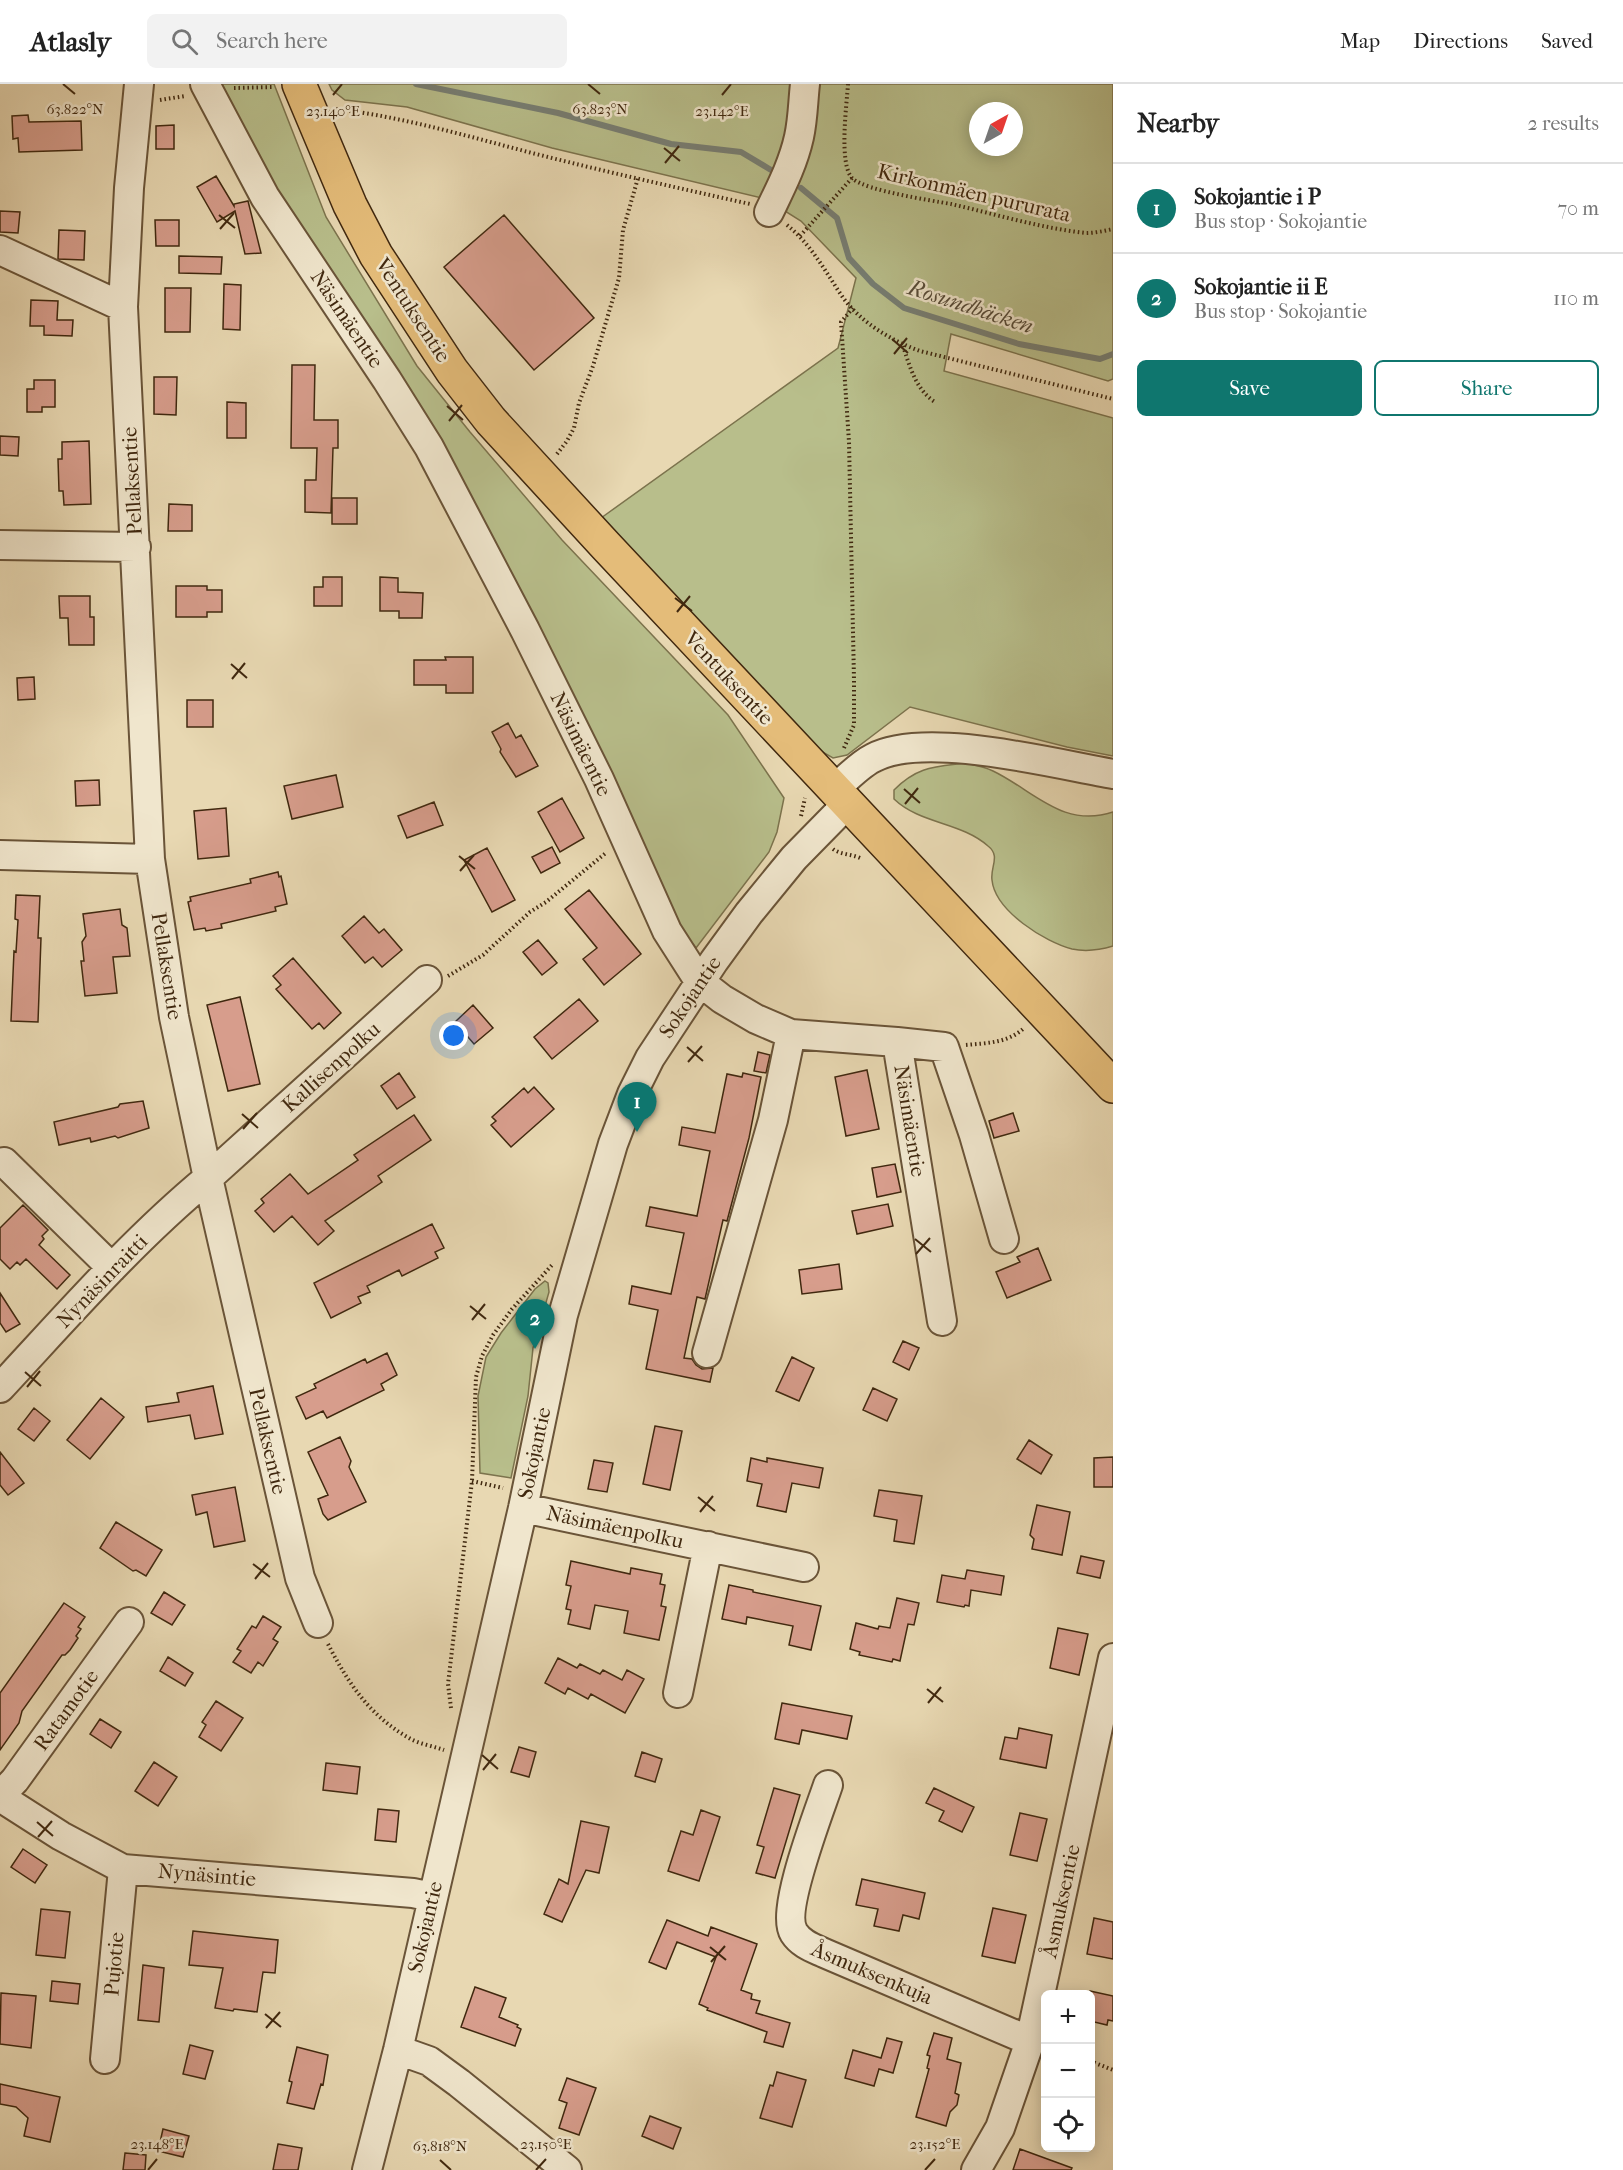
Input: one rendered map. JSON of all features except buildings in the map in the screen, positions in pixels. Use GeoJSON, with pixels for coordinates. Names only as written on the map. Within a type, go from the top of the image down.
{"type":"FeatureCollection","features":[{"type":"Feature","properties":{"kind":"main road","name":"Ventuksentie"},"geometry":{"type":"LineString","coordinates":[[299,84],[350,205],[376,255],[452,371],[491,421],[1113,1086]]}},
{"type":"Feature","properties":{"kind":"street","name":"Pellaksentie"},"geometry":{"type":"LineString","coordinates":[[139,84],[129,188],[123,307],[150,859],[174,1017],[208,1178],[300,1578],[318,1623]]}},
{"type":"Feature","properties":{"kind":"street","name":"Näsimäentie"},"geometry":{"type":"LineString","coordinates":[[205,84],[265,197],[381,370],[429,447],[599,779],[667,931],[699,981],[722,999],[756,1019],[791,1034],[897,1042],[942,1321]]}},
{"type":"Feature","properties":{"kind":"street"},"geometry":{"type":"LineString","coordinates":[[769,212],[793,159],[799,135],[805,84]]}},
{"type":"Feature","properties":{"kind":"street"},"geometry":{"type":"LineString","coordinates":[[0,250],[123,307]]}},
{"type":"Feature","properties":{"kind":"street"},"geometry":{"type":"LineString","coordinates":[[0,545],[136,547]]}},
{"type":"Feature","properties":{"kind":"street","name":"Sokojantie"},"geometry":{"type":"LineString","coordinates":[[367,2170],[398,2050],[525,1501],[563,1315],[613,1144],[632,1094],[650,1058],[699,981],[749,912],[786,867],[832,788],[873,758],[896,749],[949,747],[1113,774]]}},
{"type":"Feature","properties":{"kind":"street"},"geometry":{"type":"LineString","coordinates":[[0,855],[150,859]]}},
{"type":"Feature","properties":{"kind":"street","name":"Kallisenpolku"},"geometry":{"type":"LineString","coordinates":[[208,1178],[427,980]]}},
{"type":"Feature","properties":{"kind":"street"},"geometry":{"type":"LineString","coordinates":[[707,1353],[774,1120],[791,1034]]}},
{"type":"Feature","properties":{"kind":"street"},"geometry":{"type":"LineString","coordinates":[[897,1042],[945,1047],[974,1135],[1004,1239]]}},
{"type":"Feature","properties":{"kind":"street"},"geometry":{"type":"LineString","coordinates":[[4,1162],[112,1268]]}},
{"type":"Feature","properties":{"kind":"street","name":"Nynäsinraitti"},"geometry":{"type":"LineString","coordinates":[[0,1388],[112,1268],[172,1208],[208,1178]]}},
{"type":"Feature","properties":{"kind":"street","name":"Näsimäenpolku"},"geometry":{"type":"LineString","coordinates":[[525,1501],[804,1567]]}},
{"type":"Feature","properties":{"kind":"street","name":"Näsimäenpolku"},"geometry":{"type":"LineString","coordinates":[[678,1693],[708,1546]]}},
{"type":"Feature","properties":{"kind":"street","name":"Ratamotie"},"geometry":{"type":"LineString","coordinates":[[0,1797],[15,1780],[129,1622]]}},
{"type":"Feature","properties":{"kind":"street","name":"Åsmuksentie"},"geometry":{"type":"LineString","coordinates":[[976,2170],[1000,2128],[1030,2041],[1113,1658]]}},
{"type":"Feature","properties":{"kind":"street","name":"Åsmuksenkuja"},"geometry":{"type":"LineString","coordinates":[[828,1785],[793,1894],[790,1917],[793,1931],[804,1944],[1030,2041]]}},
{"type":"Feature","properties":{"kind":"street","name":"Nynäsintie"},"geometry":{"type":"LineString","coordinates":[[0,1797],[61,1836],[123,1869],[413,1893],[432,1897]]}},
{"type":"Feature","properties":{"kind":"street","name":"Pujotie"},"geometry":{"type":"LineString","coordinates":[[105,2060],[123,1869]]}},
{"type":"Feature","properties":{"kind":"street"},"geometry":{"type":"LineString","coordinates":[[398,2050],[429,2061],[567,2170]]}},
{"type":"Feature","properties":{"kind":"path","name":"Kirkonmäen pururata"},"geometry":{"type":"LineString","coordinates":[[849,84],[845,154],[847,168],[852,178],[869,186],[906,196],[1052,228],[1089,233],[1113,229]]}},
{"type":"Feature","properties":{"kind":"path"},"geometry":{"type":"LineString","coordinates":[[330,109],[374,114],[430,126],[752,204],[769,212],[800,236],[853,308],[870,324],[902,345],[1113,399]]}},
{"type":"Feature","properties":{"kind":"path"},"geometry":{"type":"LineString","coordinates":[[537,472],[560,451],[574,428],[579,403],[593,366],[619,278],[623,230],[638,178]]}},
{"type":"Feature","properties":{"kind":"path"},"geometry":{"type":"LineString","coordinates":[[800,236],[852,178]]}},
{"type":"Feature","properties":{"kind":"path"},"geometry":{"type":"LineString","coordinates":[[832,788],[843,750],[854,725],[849,442],[841,322],[853,308]]}},
{"type":"Feature","properties":{"kind":"path"},"geometry":{"type":"LineString","coordinates":[[902,345],[914,377],[924,395],[935,402]]}},
{"type":"Feature","properties":{"kind":"path"},"geometry":{"type":"LineString","coordinates":[[427,980],[441,981],[483,955],[530,912],[546,902],[602,855],[626,841]]}},
{"type":"Feature","properties":{"kind":"path"},"geometry":{"type":"LineString","coordinates":[[945,1047],[1002,1041],[1016,1035],[1030,1023]]}},
{"type":"Feature","properties":{"kind":"path"},"geometry":{"type":"LineString","coordinates":[[472,1481],[525,1501]]}},
{"type":"Feature","properties":{"kind":"path"},"geometry":{"type":"LineString","coordinates":[[318,1623],[343,1674],[376,1716],[410,1739],[465,1756]]}},
{"type":"Feature","properties":{"kind":"path"},"geometry":{"type":"LineString","coordinates":[[1095,2063],[1113,2070]]}},
{"type":"Feature","properties":{"kind":"green space"},"geometry":{"type":"Polygon","coordinates":[[[214,84],[274,84],[326,217],[417,366],[562,540],[728,715],[784,798],[777,832],[769,852],[696,948],[680,927],[330,281],[214,84]]]}},
{"type":"Feature","properties":{"kind":"green space"},"geometry":{"type":"Polygon","coordinates":[[[329,84],[1113,84],[1113,379],[1108,381],[951,334],[944,371],[1113,418],[1113,756],[1067,747],[910,707],[847,755],[833,758],[819,750],[601,518],[838,348],[856,278],[801,221],[766,199],[552,148],[407,107],[345,100],[332,90],[329,84]]]}},
{"type":"Feature","properties":{"kind":"green space"},"geometry":{"type":"Polygon","coordinates":[[[966,763],[993,771],[1064,812],[1095,816],[1113,812],[1113,946],[1093,950],[1072,949],[1049,940],[1023,924],[1002,903],[995,892],[992,880],[994,854],[988,846],[966,832],[916,814],[894,799],[894,790],[919,772],[966,763]]]}},
{"type":"Feature","properties":{"kind":"green space"},"geometry":{"type":"Polygon","coordinates":[[[545,1281],[548,1283],[549,1292],[533,1348],[528,1396],[511,1478],[480,1473],[478,1396],[486,1357],[501,1333],[535,1289],[545,1281]]]}},
{"type":"Feature","properties":{"kind":"waterway","name":"Rosundbäcken"},"geometry":{"type":"LineString","coordinates":[[416,84],[558,113],[671,144],[741,152],[771,170]]}},
{"type":"Feature","properties":{"kind":"waterway","name":"Rosundbäcken"},"geometry":{"type":"LineString","coordinates":[[801,188],[837,218],[849,258],[873,284],[904,308],[1019,344],[1100,359],[1113,354]]}},
{"type":"Feature","properties":{"kind":"place","name":"Sokojantie i P"},"geometry":{"type":"Point","coordinates":[637,1132]}},
{"type":"Feature","properties":{"kind":"place","name":"Sokojantie ii E"},"geometry":{"type":"Point","coordinates":[535,1349]}}]}
